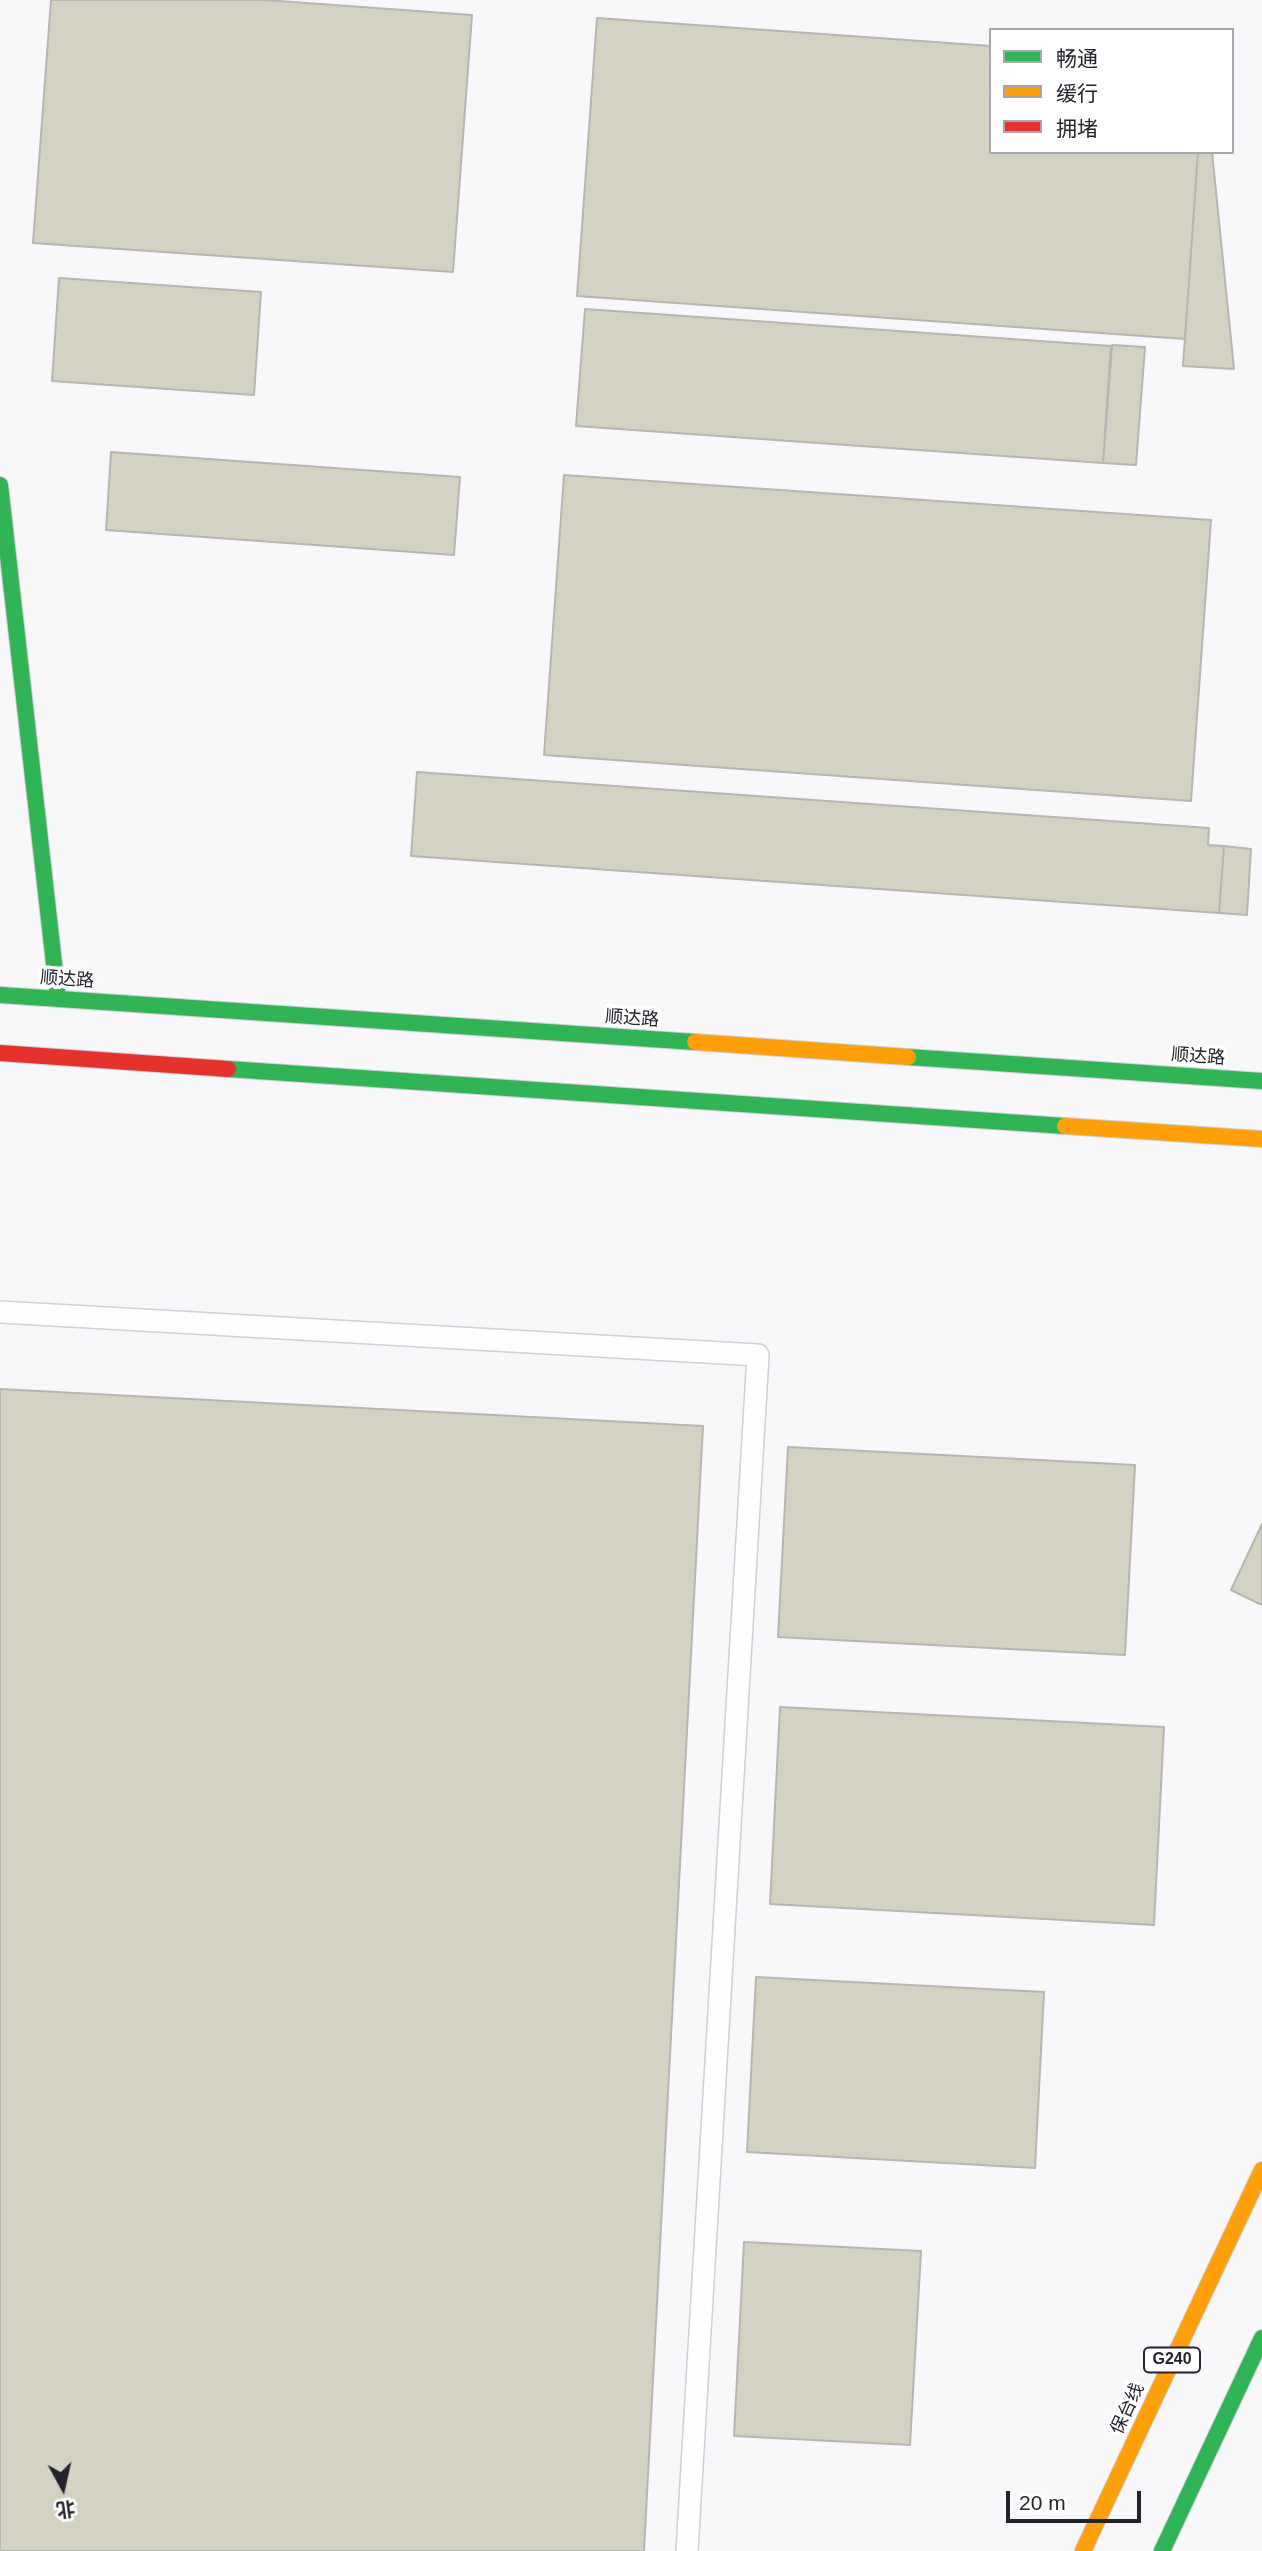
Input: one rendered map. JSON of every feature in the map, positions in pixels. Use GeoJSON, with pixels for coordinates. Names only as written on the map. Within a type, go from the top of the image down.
{"type":"FeatureCollection","features":[{"type":"Feature","properties":{"kind":"main road"},"geometry":{"type":"LineString","coordinates":[[0,485],[58,999]]}},
{"type":"Feature","properties":{"kind":"main road","name":"顺达路"},"geometry":{"type":"LineString","coordinates":[[0,995],[1262,1081]]}},
{"type":"Feature","properties":{"kind":"main road"},"geometry":{"type":"LineString","coordinates":[[0,1053],[1262,1139]]}},
{"type":"Feature","properties":{"kind":"main road","name":"保台线"},"geometry":{"type":"LineString","coordinates":[[1083,2551],[1262,2170]]}},
{"type":"Feature","properties":{"kind":"main road"},"geometry":{"type":"LineString","coordinates":[[1162,2551],[1262,2338]]}},
{"type":"Feature","properties":{"kind":"lane"},"geometry":{"type":"LineString","coordinates":[[0,1312],[758,1355],[687,2551]]}},
{"type":"Feature","properties":{"kind":"building"},"geometry":{"type":"Polygon","coordinates":[[[51,0],[265,0],[472,15],[453,272],[33,243],[51,0]]]}},
{"type":"Feature","properties":{"kind":"building"},"geometry":{"type":"Polygon","coordinates":[[[597,18],[989,46],[989,154],[1198,154],[1185,339],[577,296],[597,18]]]}},
{"type":"Feature","properties":{"kind":"building"},"geometry":{"type":"Polygon","coordinates":[[[1198,154],[1212,154],[1234,369],[1183,366],[1198,154]]]}},
{"type":"Feature","properties":{"kind":"building"},"geometry":{"type":"Polygon","coordinates":[[[59,278],[261,292],[254,395],[52,381],[59,278]]]}},
{"type":"Feature","properties":{"kind":"building"},"geometry":{"type":"Polygon","coordinates":[[[585,309],[1111,346],[1103,463],[576,426],[585,309]]]}},
{"type":"Feature","properties":{"kind":"building"},"geometry":{"type":"Polygon","coordinates":[[[1112,345],[1145,347],[1136,465],[1103,463],[1112,345]]]}},
{"type":"Feature","properties":{"kind":"building"},"geometry":{"type":"Polygon","coordinates":[[[111,452],[460,477],[454,555],[106,530],[111,452]]]}},
{"type":"Feature","properties":{"kind":"building"},"geometry":{"type":"Polygon","coordinates":[[[564,475],[1211,520],[1191,801],[544,755],[564,475]]]}},
{"type":"Feature","properties":{"kind":"building"},"geometry":{"type":"Polygon","coordinates":[[[417,772],[1209,828],[1208,845],[1224,846],[1219,913],[411,856],[417,772]]]}},
{"type":"Feature","properties":{"kind":"building"},"geometry":{"type":"Polygon","coordinates":[[[1224,846],[1251,849],[1247,915],[1219,913],[1224,846]]]}},
{"type":"Feature","properties":{"kind":"building"},"geometry":{"type":"Polygon","coordinates":[[[0,1389],[703,1426],[644,2551],[0,2551],[0,1389]]]}},
{"type":"Feature","properties":{"kind":"building"},"geometry":{"type":"Polygon","coordinates":[[[788,1447],[1135,1465],[1125,1655],[778,1637],[788,1447]]]}},
{"type":"Feature","properties":{"kind":"building"},"geometry":{"type":"Polygon","coordinates":[[[1262,1524],[1262,1605],[1231,1590],[1262,1524]]]}},
{"type":"Feature","properties":{"kind":"building"},"geometry":{"type":"Polygon","coordinates":[[[780,1707],[1164,1727],[1154,1925],[770,1904],[780,1707]]]}},
{"type":"Feature","properties":{"kind":"building"},"geometry":{"type":"Polygon","coordinates":[[[756,1977],[1044,1992],[1035,2168],[747,2152],[756,1977]]]}},
{"type":"Feature","properties":{"kind":"building"},"geometry":{"type":"Polygon","coordinates":[[[744,2242],[921,2251],[910,2445],[734,2436],[744,2242]]]}},
{"type":"Feature","properties":{"kind":"traffic: fast"},"geometry":{"type":"LineString","coordinates":[[0,485],[58,999]]}},
{"type":"Feature","properties":{"kind":"traffic: fast"},"geometry":{"type":"LineString","coordinates":[[0,995],[695,1042]]}},
{"type":"Feature","properties":{"kind":"traffic: fast"},"geometry":{"type":"LineString","coordinates":[[908,1057],[1262,1081]]}},
{"type":"Feature","properties":{"kind":"traffic: fast"},"geometry":{"type":"LineString","coordinates":[[228,1069],[1065,1126]]}},
{"type":"Feature","properties":{"kind":"traffic: fast"},"geometry":{"type":"LineString","coordinates":[[1162,2551],[1262,2338]]}},
{"type":"Feature","properties":{"kind":"traffic: slow"},"geometry":{"type":"LineString","coordinates":[[695,1042],[908,1057]]}},
{"type":"Feature","properties":{"kind":"traffic: slow"},"geometry":{"type":"LineString","coordinates":[[1065,1126],[1262,1139]]}},
{"type":"Feature","properties":{"kind":"traffic: slow"},"geometry":{"type":"LineString","coordinates":[[1083,2551],[1262,2170]]}},
{"type":"Feature","properties":{"kind":"traffic: jam"},"geometry":{"type":"LineString","coordinates":[[0,1053],[228,1069]]}}]}
